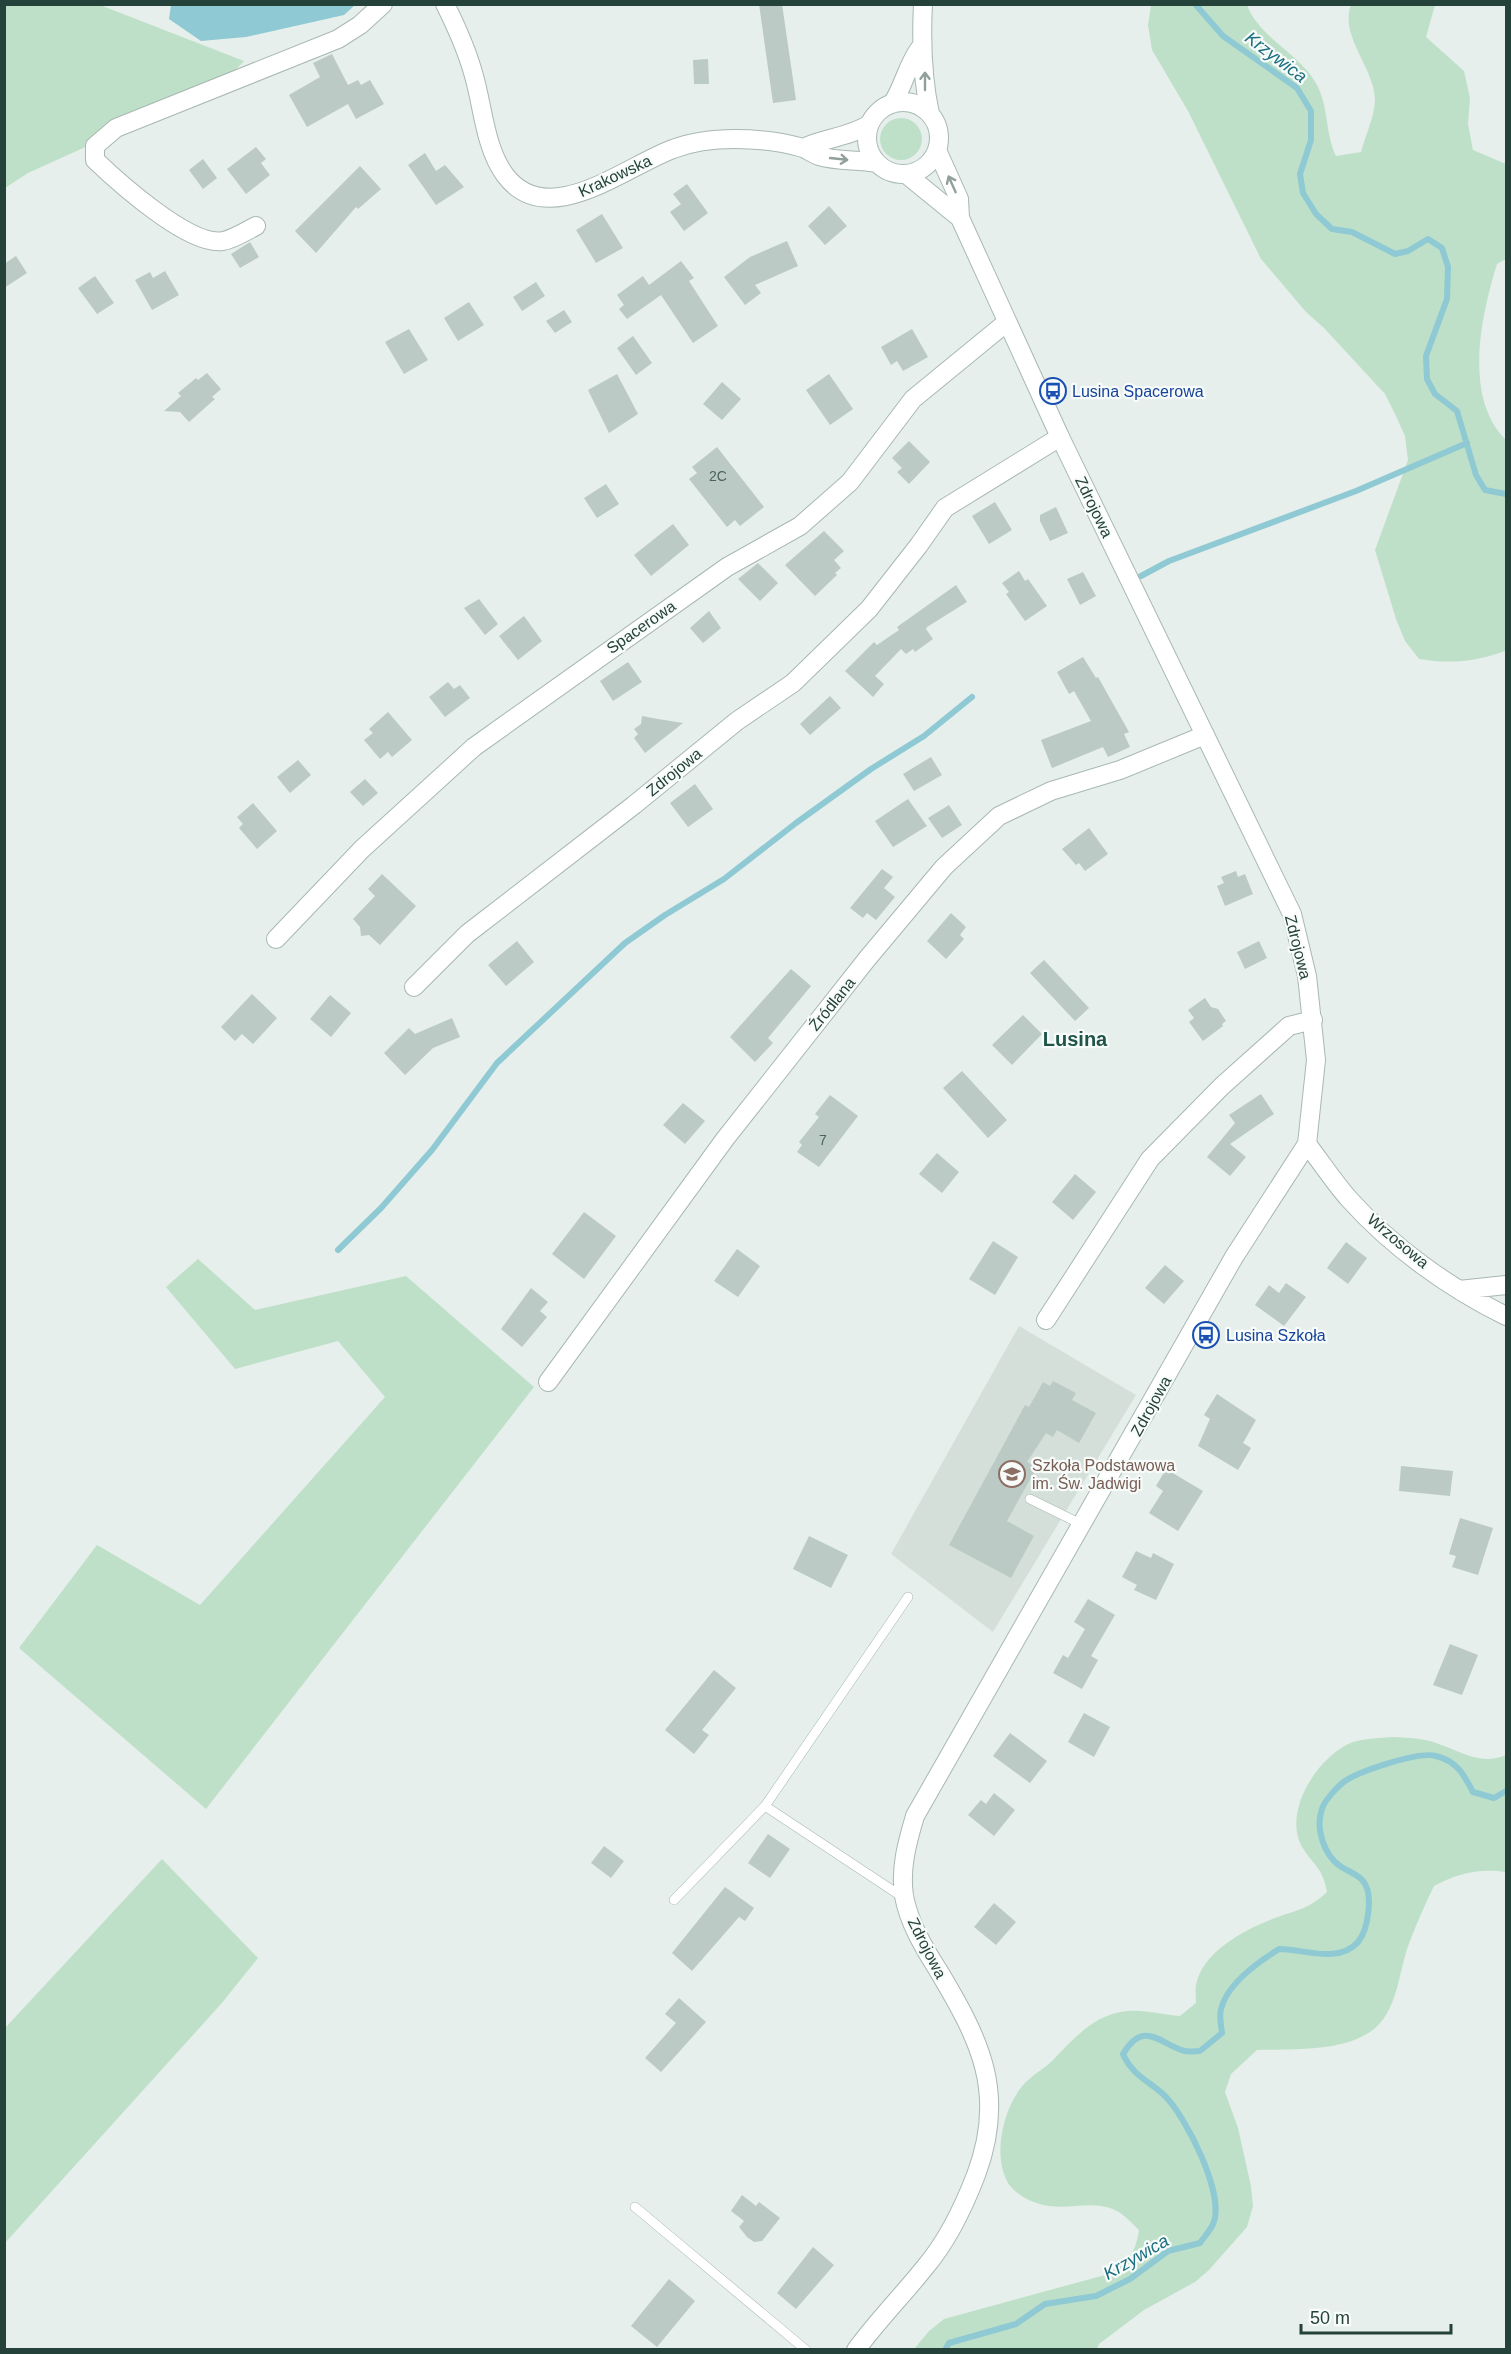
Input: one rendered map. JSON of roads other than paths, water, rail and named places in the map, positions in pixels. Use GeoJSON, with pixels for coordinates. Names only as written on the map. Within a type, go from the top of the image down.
{"type":"FeatureCollection","features":[{"type":"Feature","properties":{"kind":"street"},"geometry":{"type":"LineString","coordinates":[[256,226],[222,241],[199,237],[117,181],[95,160],[95,146],[116,128],[338,39],[360,25],[383,4]]}},
{"type":"Feature","properties":{"kind":"street","name":"Krakowska"},"geometry":{"type":"LineString","coordinates":[[445,4],[461,36],[474,73],[494,153],[504,174],[514,186],[530,194],[548,198],[567,197],[587,192],[641,162],[675,148],[702,142],[735,139],[803,148],[819,156],[877,163]]}},
{"type":"Feature","properties":{"kind":"street"},"geometry":{"type":"LineString","coordinates":[[921,48],[910,60],[901,90],[892,104],[875,115],[870,124],[867,145],[877,163],[886,170],[906,174],[926,166],[937,150],[939,131],[930,114],[921,48],[924,4]]}},
{"type":"Feature","properties":{"kind":"street"},"geometry":{"type":"LineString","coordinates":[[892,104],[912,103],[930,114]]}},
{"type":"Feature","properties":{"kind":"street","name":"Krakowska"},"geometry":{"type":"LineString","coordinates":[[803,148],[820,140],[852,135],[870,124]]}},
{"type":"Feature","properties":{"kind":"street","name":"Zdrojowa"},"geometry":{"type":"LineString","coordinates":[[856,2349],[878,2319],[928,2265],[957,2218],[977,2173],[989,2120],[990,2091],[975,2035],[924,1947],[904,1898],[902,1869],[915,1816],[1234,1257],[1307,1144],[1316,1060],[1307,976],[1292,914],[1006,322],[960,218],[959,199],[937,150]]}},
{"type":"Feature","properties":{"kind":"street","name":"Zdrojowa"},"geometry":{"type":"LineString","coordinates":[[906,174],[960,218]]}},
{"type":"Feature","properties":{"kind":"street","name":"Spacerowa"},"geometry":{"type":"LineString","coordinates":[[276,939],[362,849],[474,747],[727,567],[800,526],[850,483],[913,399],[1006,322]]}},
{"type":"Feature","properties":{"kind":"street","name":"Zdrojowa"},"geometry":{"type":"LineString","coordinates":[[414,987],[467,934],[634,805],[737,721],[793,683],[868,609],[920,545],[945,508],[1060,437]]}},
{"type":"Feature","properties":{"kind":"street","name":"Źródlana"},"geometry":{"type":"LineString","coordinates":[[548,1382],[725,1138],[867,959],[944,867],[999,816],[1051,791],[1120,770],[1205,735]]}},
{"type":"Feature","properties":{"kind":"street"},"geometry":{"type":"LineString","coordinates":[[1046,1320],[1150,1159],[1213,1094],[1289,1026],[1313,1020]]}},
{"type":"Feature","properties":{"kind":"street","name":"Wrzosowa"},"geometry":{"type":"LineString","coordinates":[[1307,1144],[1350,1200],[1403,1249],[1458,1290],[1506,1316]]}},
{"type":"Feature","properties":{"kind":"street"},"geometry":{"type":"LineString","coordinates":[[1458,1290],[1506,1285]]}},
{"type":"Feature","properties":{"kind":"lane"},"geometry":{"type":"LineString","coordinates":[[1030,1499],[1083,1525]]}},
{"type":"Feature","properties":{"kind":"lane"},"geometry":{"type":"LineString","coordinates":[[674,1900],[765,1806],[908,1597]]}},
{"type":"Feature","properties":{"kind":"lane"},"geometry":{"type":"LineString","coordinates":[[765,1806],[904,1898]]}},
{"type":"Feature","properties":{"kind":"lane"},"geometry":{"type":"LineString","coordinates":[[635,2207],[807,2349]]}},
{"type":"Feature","properties":{"kind":"water"},"geometry":{"type":"Polygon","coordinates":[[[171,4],[355,5],[344,15],[246,37],[201,41],[169,19],[171,4]]]}},
{"type":"Feature","properties":{"kind":"waterway","name":"Krzywica"},"geometry":{"type":"LineString","coordinates":[[1195,4],[1223,36],[1297,88],[1311,111],[1311,140],[1300,174],[1303,193],[1316,214],[1332,229],[1352,232],[1395,254],[1408,251],[1428,239],[1442,248],[1448,267],[1447,299],[1426,356],[1427,379],[1435,394],[1457,411],[1476,475],[1485,490],[1506,494]]}},
{"type":"Feature","properties":{"kind":"waterway"},"geometry":{"type":"LineString","coordinates":[[1141,576],[1169,561],[1356,491],[1467,443]]}},
{"type":"Feature","properties":{"kind":"waterway"},"geometry":{"type":"LineString","coordinates":[[338,1250],[381,1208],[432,1150],[497,1063],[625,943],[724,879],[871,769],[924,736],[972,697]]}},
{"type":"Feature","properties":{"kind":"waterway","name":"Krzywica"},"geometry":{"type":"LineString","coordinates":[[945,2350],[949,2343],[1016,2324],[1045,2304],[1096,2296],[1130,2279],[1168,2251],[1200,2243],[1209,2232],[1216,2211],[1214,2195],[1209,2176],[1193,2138],[1173,2105],[1136,2073],[1123,2054],[1131,2043],[1146,2036],[1185,2051],[1200,2051],[1222,2033],[1220,2012],[1224,2000],[1236,1982],[1262,1960],[1279,1949],[1331,1954],[1350,1949],[1358,1942],[1367,1921],[1369,1903],[1366,1887],[1359,1877],[1334,1861],[1325,1848],[1320,1832],[1320,1816],[1323,1806],[1339,1786],[1376,1767],[1428,1755],[1443,1758],[1455,1765],[1473,1792],[1494,1798],[1506,1791]]}},
{"type":"Feature","properties":{"kind":"place","name":"Lusina Spacerowa"},"geometry":{"type":"Point","coordinates":[1053,391]}},
{"type":"Feature","properties":{"kind":"place","name":"Lusina Szkoła"},"geometry":{"type":"Point","coordinates":[1206,1335]}},
{"type":"Feature","properties":{"kind":"place","name":"Szkoła Podstawowa im. Św. Jadwigi"},"geometry":{"type":"Point","coordinates":[1012,1474]}},
{"type":"Feature","properties":{"kind":"district","name":"Lusina"},"geometry":{"type":"Point","coordinates":[1075,1039]}}]}
